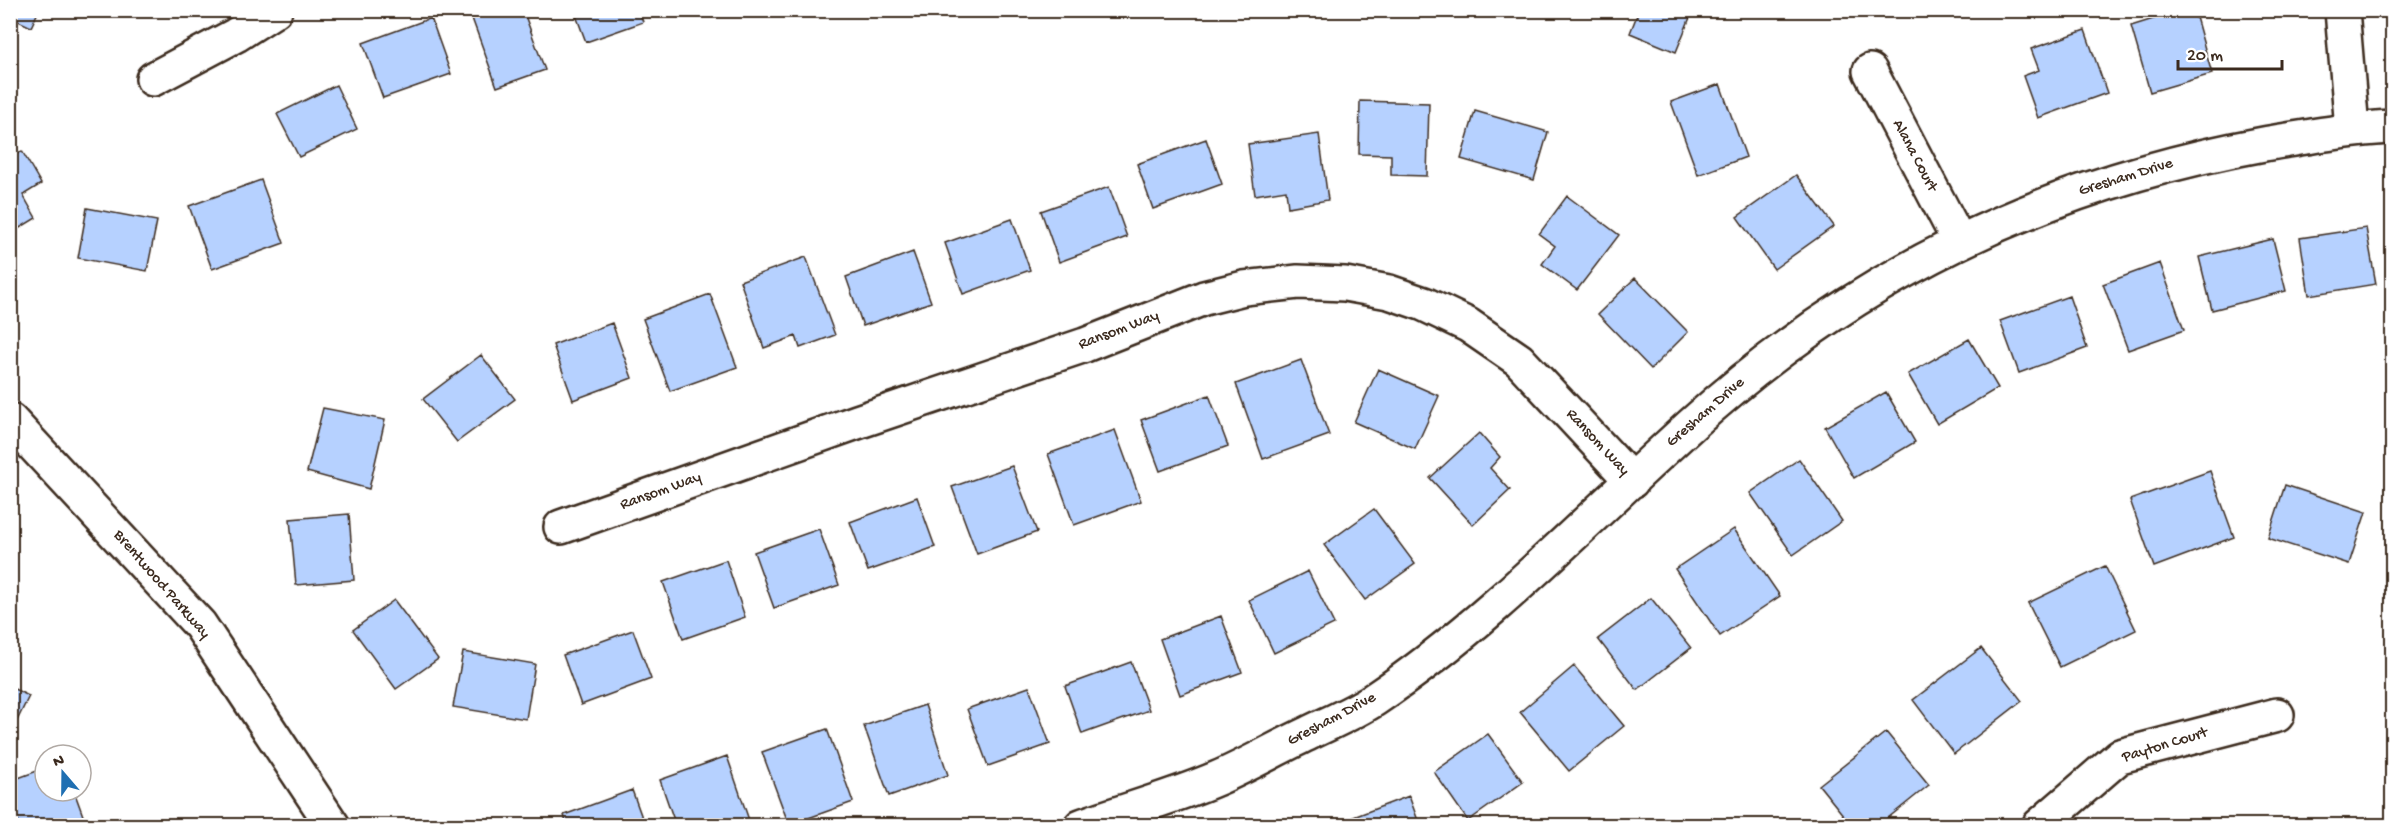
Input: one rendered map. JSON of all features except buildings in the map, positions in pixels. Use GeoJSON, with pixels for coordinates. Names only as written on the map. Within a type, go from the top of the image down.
{"type":"FeatureCollection","features":[{"type":"Feature","properties":{"kind":"street"},"geometry":{"type":"LineString","coordinates":[[153,79],[236,35],[275,10]]}},
{"type":"Feature","properties":{"kind":"street"},"geometry":{"type":"LineString","coordinates":[[2342,10],[2352,129]]}},
{"type":"Feature","properties":{"kind":"street","name":"Alana Court"},"geometry":{"type":"LineString","coordinates":[[1870,71],[1959,241]]}},
{"type":"Feature","properties":{"kind":"street","name":"Gresham Drive"},"geometry":{"type":"LineString","coordinates":[[1081,825],[1218,778],[1372,701],[1462,634],[1692,424],[1788,343],[1850,301],[1959,241],[2076,193],[2200,156],[2352,129],[2392,127]]}},
{"type":"Feature","properties":{"kind":"street","name":"Ransom Way"},"geometry":{"type":"LineString","coordinates":[[561,527],[868,418],[1085,345],[1204,298],[1244,288],[1298,282],[1345,284],[1389,292],[1424,304],[1468,325],[1519,360],[1632,481]]}},
{"type":"Feature","properties":{"kind":"street","name":"Brentwood Parkway"},"geometry":{"type":"LineString","coordinates":[[10,420],[200,625],[333,825]]}},
{"type":"Feature","properties":{"kind":"street","name":"Payton Court"},"geometry":{"type":"LineString","coordinates":[[2039,825],[2120,756],[2277,714]]}}]}
